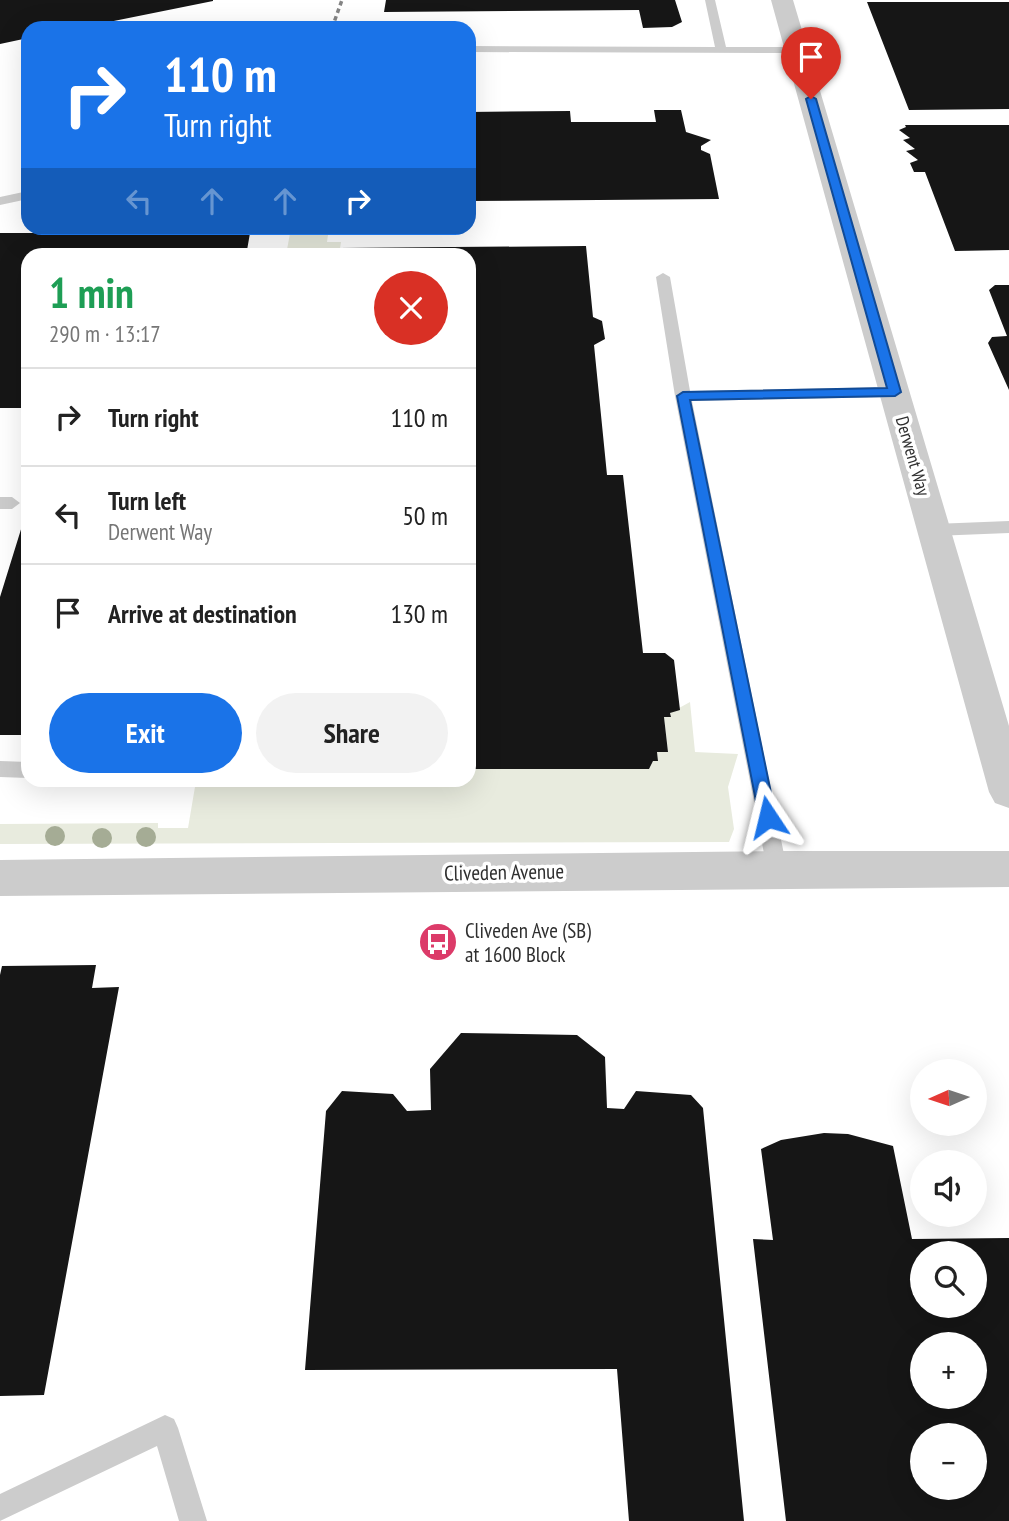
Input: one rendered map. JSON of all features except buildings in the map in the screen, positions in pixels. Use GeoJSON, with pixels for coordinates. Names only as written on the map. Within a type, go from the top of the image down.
{"type":"FeatureCollection","features":[{"type":"Feature","properties":{"kind":"street","name":"Derwent Way"},"geometry":{"type":"LineString","coordinates":[[782,0],[1009,792]]}},
{"type":"Feature","properties":{"kind":"street","name":"Cliveden Avenue"},"geometry":{"type":"LineString","coordinates":[[0,878],[1009,869]]}},
{"type":"Feature","properties":{"kind":"lane"},"geometry":{"type":"LineString","coordinates":[[710,0],[721,50]]}},
{"type":"Feature","properties":{"kind":"lane"},"geometry":{"type":"LineString","coordinates":[[476,49],[796,50]]}},
{"type":"Feature","properties":{"kind":"lane"},"geometry":{"type":"LineString","coordinates":[[0,189],[21,185]]}},
{"type":"Feature","properties":{"kind":"lane"},"geometry":{"type":"LineString","coordinates":[[0,201],[21,196]]}},
{"type":"Feature","properties":{"kind":"lane"},"geometry":{"type":"LineString","coordinates":[[663,277],[683,396],[777,869]]}},
{"type":"Feature","properties":{"kind":"lane"},"geometry":{"type":"LineString","coordinates":[[683,396],[895,392]]}},
{"type":"Feature","properties":{"kind":"lane"},"geometry":{"type":"LineString","coordinates":[[934,530],[1009,527]]}},
{"type":"Feature","properties":{"kind":"lane"},"geometry":{"type":"LineString","coordinates":[[0,769],[21,770]]}},
{"type":"Feature","properties":{"kind":"lane"},"geometry":{"type":"LineString","coordinates":[[0,1508],[166,1428],[193,1521]]}},
{"type":"Feature","properties":{"kind":"shaded area"},"geometry":{"type":"Polygon","coordinates":[[[290,235],[328,235],[327,242],[341,242],[340,248],[287,248],[290,235]]]}},
{"type":"Feature","properties":{"kind":"shaded area"},"geometry":{"type":"Polygon","coordinates":[[[690,702],[695,752],[738,754],[728,787],[734,829],[729,842],[0,844],[0,824],[158,823],[158,828],[188,828],[195,787],[476,787],[476,769],[649,769],[653,761],[658,761],[657,752],[668,751],[664,717],[671,717],[670,713],[690,702]]]}},
{"type":"Feature","properties":{"kind":"railway"},"geometry":{"type":"LineString","coordinates":[[334,21],[342,0]]}},
{"type":"Feature","properties":{"kind":"place","name":"Cliveden Ave (SB) at 1600 Block"},"geometry":{"type":"Point","coordinates":[438,942]}},
{"type":"Feature","properties":{"kind":"route"},"geometry":{"type":"LineString","coordinates":[[768,817],[683,396],[895,392],[811,99]]}}]}
